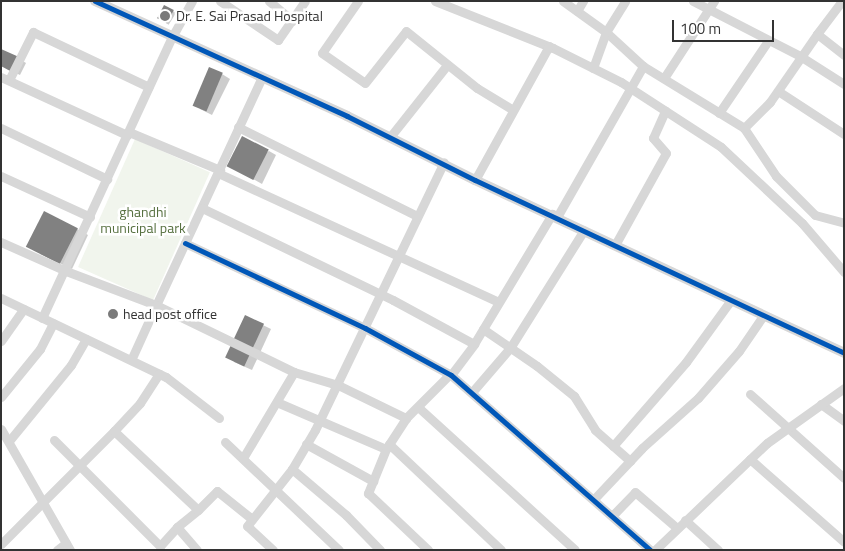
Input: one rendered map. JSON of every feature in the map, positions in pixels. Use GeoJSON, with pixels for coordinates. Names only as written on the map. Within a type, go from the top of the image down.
{"type":"FeatureCollection","features":[{"type":"Feature","properties":{"kind":"street"},"geometry":{"type":"LineString","coordinates":[[96,1],[444,162],[475,180],[554,215],[844,353]]}},
{"type":"Feature","properties":{"kind":"street"},"geometry":{"type":"LineString","coordinates":[[42,318],[66,271],[172,37],[192,1]]}},
{"type":"Feature","properties":{"kind":"street"},"geometry":{"type":"LineString","coordinates":[[220,1],[278,40],[293,21],[305,1]]}},
{"type":"Feature","properties":{"kind":"street"},"geometry":{"type":"LineString","coordinates":[[269,1],[293,21]]}},
{"type":"Feature","properties":{"kind":"street"},"geometry":{"type":"LineString","coordinates":[[358,1],[322,53],[365,83],[406,31],[447,64],[513,110]]}},
{"type":"Feature","properties":{"kind":"street"},"geometry":{"type":"LineString","coordinates":[[435,1],[549,46],[593,68],[630,88],[721,147],[802,223],[844,272]]}},
{"type":"Feature","properties":{"kind":"street"},"geometry":{"type":"LineString","coordinates":[[563,1],[606,32],[643,66],[744,128],[776,176],[815,215],[844,223]]}},
{"type":"Feature","properties":{"kind":"street"},"geometry":{"type":"LineString","coordinates":[[577,11],[583,1]]}},
{"type":"Feature","properties":{"kind":"street"},"geometry":{"type":"LineString","coordinates":[[593,68],[606,32],[626,1]]}},
{"type":"Feature","properties":{"kind":"street"},"geometry":{"type":"LineString","coordinates":[[693,1],[800,56],[844,84]]}},
{"type":"Feature","properties":{"kind":"street"},"geometry":{"type":"LineString","coordinates":[[664,78],[714,1]]}},
{"type":"Feature","properties":{"kind":"street"},"geometry":{"type":"LineString","coordinates":[[744,128],[778,91],[800,56],[841,3]]}},
{"type":"Feature","properties":{"kind":"street"},"geometry":{"type":"LineString","coordinates":[[149,87],[33,32],[5,78],[128,134],[219,172],[498,302]]}},
{"type":"Feature","properties":{"kind":"street"},"geometry":{"type":"LineString","coordinates":[[817,34],[844,55]]}},
{"type":"Feature","properties":{"kind":"street"},"geometry":{"type":"LineString","coordinates":[[719,113],[768,41]]}},
{"type":"Feature","properties":{"kind":"street"},"geometry":{"type":"LineString","coordinates":[[475,180],[549,46]]}},
{"type":"Feature","properties":{"kind":"street"},"geometry":{"type":"LineString","coordinates":[[390,137],[447,64]]}},
{"type":"Feature","properties":{"kind":"street"},"geometry":{"type":"LineString","coordinates":[[428,550],[368,493],[388,446],[406,418],[450,375],[474,344],[643,66]]}},
{"type":"Feature","properties":{"kind":"street"},"geometry":{"type":"LineString","coordinates":[[131,360],[262,77]]}},
{"type":"Feature","properties":{"kind":"street"},"geometry":{"type":"LineString","coordinates":[[778,91],[844,134]]}},
{"type":"Feature","properties":{"kind":"street"},"geometry":{"type":"LineString","coordinates":[[615,245],[666,153],[653,138],[665,111]]}},
{"type":"Feature","properties":{"kind":"street"},"geometry":{"type":"LineString","coordinates":[[238,127],[418,216]]}},
{"type":"Feature","properties":{"kind":"street"},"geometry":{"type":"LineString","coordinates":[[1,128],[107,179]]}},
{"type":"Feature","properties":{"kind":"street"},"geometry":{"type":"LineString","coordinates":[[272,549],[247,526],[292,469],[320,419],[444,162]]}},
{"type":"Feature","properties":{"kind":"street"},"geometry":{"type":"LineString","coordinates":[[1,176],[90,217]]}},
{"type":"Feature","properties":{"kind":"street"},"geometry":{"type":"LineString","coordinates":[[202,208],[380,294],[474,344]]}},
{"type":"Feature","properties":{"kind":"street"},"geometry":{"type":"LineString","coordinates":[[473,391],[510,348],[584,230]]}},
{"type":"Feature","properties":{"kind":"street"},"geometry":{"type":"LineString","coordinates":[[1,242],[66,271],[156,305],[294,372],[338,385],[406,418]]}},
{"type":"Feature","properties":{"kind":"street"},"geometry":{"type":"LineString","coordinates":[[185,243],[365,328],[450,375],[473,391],[650,550]]}},
{"type":"Feature","properties":{"kind":"street"},"geometry":{"type":"LineString","coordinates":[[1,298],[159,374],[219,418]]}},
{"type":"Feature","properties":{"kind":"street"},"geometry":{"type":"LineString","coordinates":[[613,446],[686,362],[730,300]]}},
{"type":"Feature","properties":{"kind":"street"},"geometry":{"type":"LineString","coordinates":[[1,341],[23,308]]}},
{"type":"Feature","properties":{"kind":"street"},"geometry":{"type":"LineString","coordinates":[[594,499],[630,461],[698,398],[739,350],[763,316]]}},
{"type":"Feature","properties":{"kind":"street"},"geometry":{"type":"LineString","coordinates":[[1,397],[40,349],[53,323]]}},
{"type":"Feature","properties":{"kind":"street"},"geometry":{"type":"LineString","coordinates":[[483,329],[574,396],[595,430],[630,461]]}},
{"type":"Feature","properties":{"kind":"street"},"geometry":{"type":"LineString","coordinates":[[9,441],[71,365],[86,339]]}},
{"type":"Feature","properties":{"kind":"street"},"geometry":{"type":"LineString","coordinates":[[243,458],[256,432],[279,403],[294,372]]}},
{"type":"Feature","properties":{"kind":"street"},"geometry":{"type":"LineString","coordinates":[[1,544],[114,431],[140,403],[159,374]]}},
{"type":"Feature","properties":{"kind":"street"},"geometry":{"type":"LineString","coordinates":[[655,550],[750,459],[787,428],[844,388]]}},
{"type":"Feature","properties":{"kind":"street"},"geometry":{"type":"LineString","coordinates":[[750,394],[844,478]]}},
{"type":"Feature","properties":{"kind":"street"},"geometry":{"type":"LineString","coordinates":[[279,403],[388,446],[501,550]]}},
{"type":"Feature","properties":{"kind":"street"},"geometry":{"type":"LineString","coordinates":[[821,404],[844,421]]}},
{"type":"Feature","properties":{"kind":"street"},"geometry":{"type":"LineString","coordinates":[[418,407],[575,550]]}},
{"type":"Feature","properties":{"kind":"street"},"geometry":{"type":"LineString","coordinates":[[2,431],[68,546],[57,550]]}},
{"type":"Feature","properties":{"kind":"street"},"geometry":{"type":"LineString","coordinates":[[114,431],[198,510]]}},
{"type":"Feature","properties":{"kind":"street"},"geometry":{"type":"LineString","coordinates":[[54,440],[160,546],[177,527],[217,491],[252,518]]}},
{"type":"Feature","properties":{"kind":"street"},"geometry":{"type":"LineString","coordinates":[[225,442],[276,488],[339,550]]}},
{"type":"Feature","properties":{"kind":"street"},"geometry":{"type":"LineString","coordinates":[[306,444],[373,481]]}},
{"type":"Feature","properties":{"kind":"street"},"geometry":{"type":"LineString","coordinates":[[750,459],[844,542]]}},
{"type":"Feature","properties":{"kind":"street"},"geometry":{"type":"LineString","coordinates":[[292,469],[346,515],[380,550]]}},
{"type":"Feature","properties":{"kind":"street"},"geometry":{"type":"LineString","coordinates":[[612,516],[635,492],[677,528]]}},
{"type":"Feature","properties":{"kind":"street"},"geometry":{"type":"LineString","coordinates":[[685,520],[718,550]]}},
{"type":"Feature","properties":{"kind":"street"},"geometry":{"type":"LineString","coordinates":[[177,527],[197,550]]}},
{"type":"Feature","properties":{"kind":"green space","name":"ghandhi municipal park"},"geometry":{"type":"Polygon","coordinates":[[[135,139],[210,172],[153,300],[78,267],[135,139]]]}},
{"type":"Feature","properties":{"kind":"building"},"geometry":{"type":"Polygon","coordinates":[[[164,5],[174,10],[167,23],[157,18],[164,5]]]}},
{"type":"Feature","properties":{"kind":"building"},"geometry":{"type":"Polygon","coordinates":[[[1,49],[19,57],[12,72],[1,66],[1,49]]]}},
{"type":"Feature","properties":{"kind":"building"},"geometry":{"type":"Polygon","coordinates":[[[209,67],[223,73],[206,112],[193,106],[209,67]]]}},
{"type":"Feature","properties":{"kind":"building"},"geometry":{"type":"Polygon","coordinates":[[[242,136],[269,150],[253,180],[227,166],[242,136]]]}},
{"type":"Feature","properties":{"kind":"building"},"geometry":{"type":"Polygon","coordinates":[[[44,211],[78,228],[60,264],[26,247],[44,211]]]}},
{"type":"Feature","properties":{"kind":"building"},"geometry":{"type":"Polygon","coordinates":[[[245,315],[264,324],[244,366],[225,358],[245,315]]]}},
{"type":"Feature","properties":{"kind":"cycle path"},"geometry":{"type":"LineString","coordinates":[[95,1],[347,116],[475,180],[844,353]]}},
{"type":"Feature","properties":{"kind":"cycle path"},"geometry":{"type":"LineString","coordinates":[[185,243],[365,328],[451,375],[650,550]]}},
{"type":"Feature","properties":{"kind":"place","name":"Dr. E. Sai Prasad Hospital"},"geometry":{"type":"Point","coordinates":[165,16]}},
{"type":"Feature","properties":{"kind":"place","name":"head post office"},"geometry":{"type":"Point","coordinates":[113,314]}}]}
